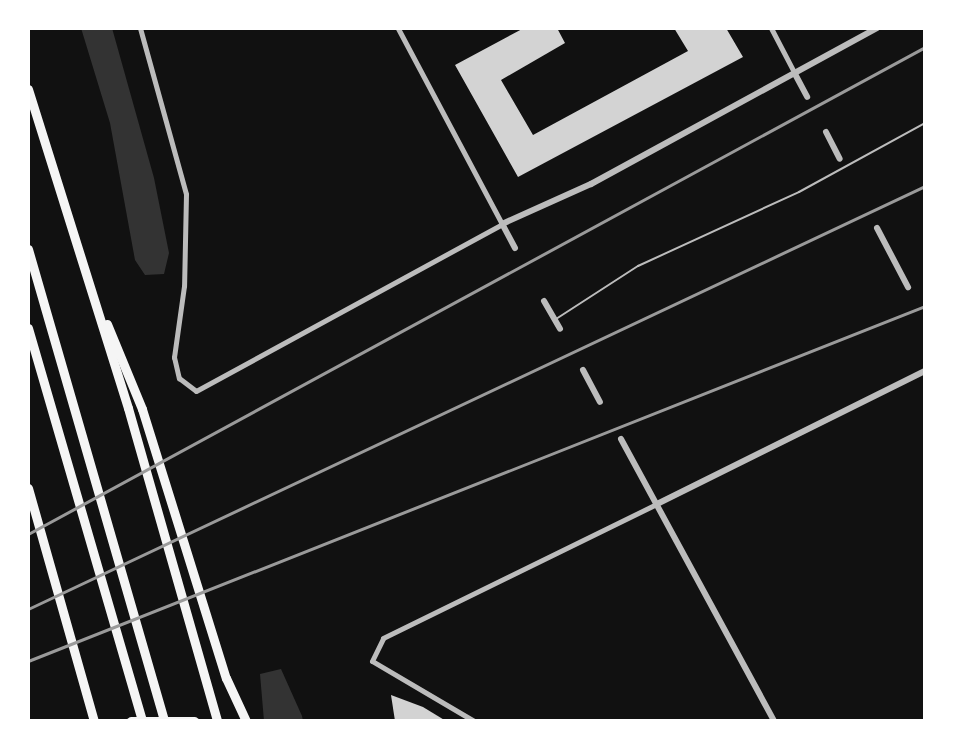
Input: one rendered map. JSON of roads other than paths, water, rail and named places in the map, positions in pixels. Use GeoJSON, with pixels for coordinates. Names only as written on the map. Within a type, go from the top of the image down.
{"type":"FeatureCollection","features":[{"type":"Feature","properties":{"kind":"highway"},"geometry":{"type":"LineString","coordinates":[[28,89],[85,270],[217,721]]}},
{"type":"Feature","properties":{"kind":"highway"},"geometry":{"type":"LineString","coordinates":[[28,249],[164,721]]}},
{"type":"Feature","properties":{"kind":"highway"},"geometry":{"type":"LineString","coordinates":[[85,270],[142,409],[226,678],[246,721]]}},
{"type":"Feature","properties":{"kind":"highway"},"geometry":{"type":"LineString","coordinates":[[28,328],[142,721]]}},
{"type":"Feature","properties":{"kind":"highway"},"geometry":{"type":"LineString","coordinates":[[28,488],[94,721]]}},
{"type":"Feature","properties":{"kind":"highway"},"geometry":{"type":"LineString","coordinates":[[131,721],[194,721]]}},
{"type":"Feature","properties":{"kind":"street"},"geometry":{"type":"LineString","coordinates":[[140,28],[186,194],[184,286],[174,357],[179,378],[196,391],[502,224],[591,184],[877,28]]}},
{"type":"Feature","properties":{"kind":"street"},"geometry":{"type":"LineString","coordinates":[[398,28],[515,248]]}},
{"type":"Feature","properties":{"kind":"street"},"geometry":{"type":"LineString","coordinates":[[771,28],[807,97]]}},
{"type":"Feature","properties":{"kind":"street"},"geometry":{"type":"LineString","coordinates":[[826,132],[840,159]]}},
{"type":"Feature","properties":{"kind":"street"},"geometry":{"type":"LineString","coordinates":[[877,228],[908,287]]}},
{"type":"Feature","properties":{"kind":"street"},"geometry":{"type":"LineString","coordinates":[[544,301],[560,329]]}},
{"type":"Feature","properties":{"kind":"street"},"geometry":{"type":"LineString","coordinates":[[583,370],[600,402]]}},
{"type":"Feature","properties":{"kind":"street"},"geometry":{"type":"LineString","coordinates":[[474,721],[372,661],[375,648],[396,629],[925,371]]}},
{"type":"Feature","properties":{"kind":"street"},"geometry":{"type":"LineString","coordinates":[[621,439],[774,721]]}},
{"type":"Feature","properties":{"kind":"lane"},"geometry":{"type":"LineString","coordinates":[[555,320],[638,266],[799,192],[925,123]]}},
{"type":"Feature","properties":{"kind":"railway"},"geometry":{"type":"LineString","coordinates":[[28,534],[925,47]]}},
{"type":"Feature","properties":{"kind":"railway"},"geometry":{"type":"LineString","coordinates":[[28,609],[925,186]]}},
{"type":"Feature","properties":{"kind":"railway"},"geometry":{"type":"LineString","coordinates":[[28,661],[925,306]]}}]}
